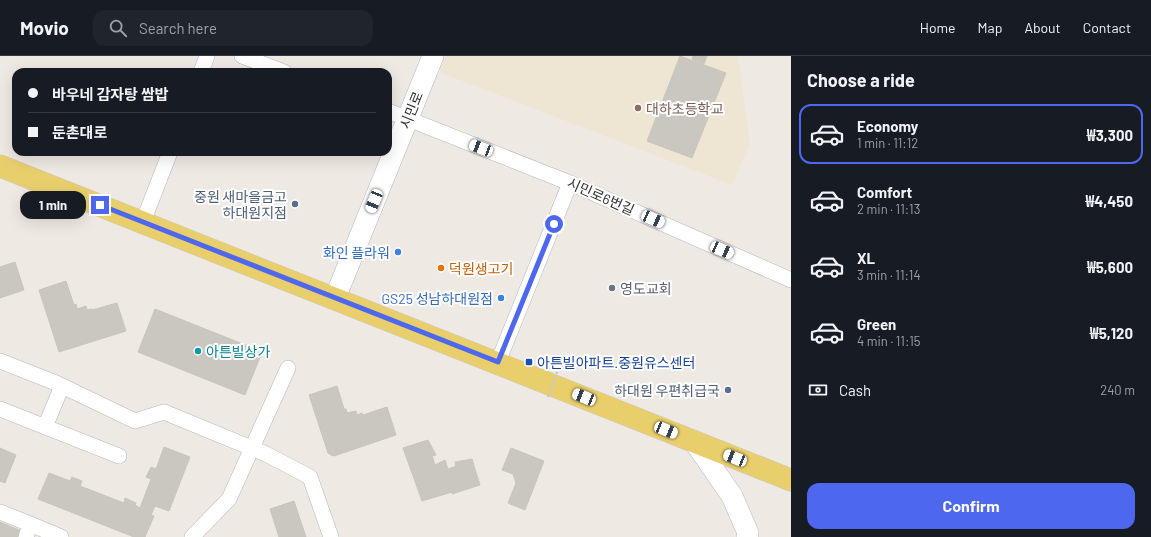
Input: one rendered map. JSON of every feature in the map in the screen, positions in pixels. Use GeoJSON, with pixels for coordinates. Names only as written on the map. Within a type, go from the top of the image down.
{"type":"FeatureCollection","features":[{"type":"Feature","properties":{"kind":"main road","name":"시민로"},"geometry":{"type":"LineString","coordinates":[[335,298],[433,56]]}},
{"type":"Feature","properties":{"kind":"main road"},"geometry":{"type":"LineString","coordinates":[[0,166],[498,362],[791,480]]}},
{"type":"Feature","properties":{"kind":"main road"},"geometry":{"type":"LineString","coordinates":[[694,441],[732,496],[748,533],[747,537]]}},
{"type":"Feature","properties":{"kind":"street"},"geometry":{"type":"LineString","coordinates":[[202,68],[207,56]]}},
{"type":"Feature","properties":{"kind":"street"},"geometry":{"type":"LineString","coordinates":[[242,56],[274,68]]}},
{"type":"Feature","properties":{"kind":"street","name":"시민로6번길"},"geometry":{"type":"LineString","coordinates":[[392,113],[570,183],[791,280]]}},
{"type":"Feature","properties":{"kind":"street"},"geometry":{"type":"LineString","coordinates":[[143,222],[168,156]]}},
{"type":"Feature","properties":{"kind":"street"},"geometry":{"type":"LineString","coordinates":[[498,362],[570,183]]}},
{"type":"Feature","properties":{"kind":"street"},"geometry":{"type":"LineString","coordinates":[[0,361],[62,386],[135,422],[164,412],[266,454],[310,478],[331,537]]}},
{"type":"Feature","properties":{"kind":"street"},"geometry":{"type":"LineString","coordinates":[[192,537],[229,499],[288,368]]}},
{"type":"Feature","properties":{"kind":"street"},"geometry":{"type":"LineString","coordinates":[[45,427],[62,386]]}},
{"type":"Feature","properties":{"kind":"street"},"geometry":{"type":"LineString","coordinates":[[0,410],[119,456]]}},
{"type":"Feature","properties":{"kind":"street"},"geometry":{"type":"LineString","coordinates":[[0,512],[28,530],[61,537]]}},
{"type":"Feature","properties":{"kind":"path"},"geometry":{"type":"LineString","coordinates":[[548,397],[557,372]]}},
{"type":"Feature","properties":{"kind":"shaded area","name":"대하초등학교"},"geometry":{"type":"Polygon","coordinates":[[[446,56],[738,56],[750,143],[732,185],[439,72],[446,56]]]}},
{"type":"Feature","properties":{"kind":"building"},"geometry":{"type":"Polygon","coordinates":[[[680,56],[726,73],[692,158],[647,141],[680,56]]]}},
{"type":"Feature","properties":{"kind":"building"},"geometry":{"type":"Polygon","coordinates":[[[693,56],[707,56],[704,64],[692,59],[693,56]]]}},
{"type":"Feature","properties":{"kind":"building"},"geometry":{"type":"Polygon","coordinates":[[[15,262],[24,290],[0,298],[0,267],[15,262]]]}},
{"type":"Feature","properties":{"kind":"building"},"geometry":{"type":"Polygon","coordinates":[[[66,281],[74,305],[76,304],[77,309],[86,306],[87,310],[92,310],[117,303],[126,331],[59,352],[39,290],[66,281]]]}},
{"type":"Feature","properties":{"kind":"building","name":"아튼빌상가"},"geometry":{"type":"Polygon","coordinates":[[[155,309],[258,350],[260,357],[245,395],[138,352],[155,309]]]}},
{"type":"Feature","properties":{"kind":"building"},"geometry":{"type":"Polygon","coordinates":[[[337,386],[344,409],[346,409],[347,413],[356,411],[357,415],[362,413],[363,415],[387,407],[396,435],[334,456],[328,453],[309,395],[337,386]]]}},
{"type":"Feature","properties":{"kind":"building"},"geometry":{"type":"Polygon","coordinates":[[[428,440],[436,455],[432,456],[435,465],[445,460],[448,469],[456,466],[455,462],[472,459],[480,485],[452,494],[452,492],[422,501],[403,448],[428,440]]]}},
{"type":"Feature","properties":{"kind":"building"},"geometry":{"type":"Polygon","coordinates":[[[164,447],[190,457],[169,511],[155,506],[151,515],[154,516],[145,537],[134,537],[38,499],[49,473],[70,481],[72,477],[82,481],[80,486],[124,503],[125,498],[136,503],[135,505],[140,508],[151,479],[146,477],[151,467],[156,469],[164,447]]]}},
{"type":"Feature","properties":{"kind":"building"},"geometry":{"type":"Polygon","coordinates":[[[0,448],[16,455],[5,483],[0,481],[0,448]]]}},
{"type":"Feature","properties":{"kind":"building"},"geometry":{"type":"Polygon","coordinates":[[[511,448],[544,461],[525,510],[508,503],[516,483],[513,474],[502,470],[511,448]]]}},
{"type":"Feature","properties":{"kind":"building"},"geometry":{"type":"Polygon","coordinates":[[[294,501],[306,537],[279,537],[270,509],[294,501]]]}},
{"type":"Feature","properties":{"kind":"building"},"geometry":{"type":"Polygon","coordinates":[[[0,522],[24,532],[22,537],[0,537],[0,522]]]}},
{"type":"Feature","properties":{"kind":"place","name":"대하초등학교"},"geometry":{"type":"Point","coordinates":[638,108]}},
{"type":"Feature","properties":{"kind":"place","name":"중원 새마을금고 하대원지점"},"geometry":{"type":"Point","coordinates":[295,204]}},
{"type":"Feature","properties":{"kind":"place","name":"화인 플라워"},"geometry":{"type":"Point","coordinates":[398,252]}},
{"type":"Feature","properties":{"kind":"place","name":"덕원생고기"},"geometry":{"type":"Point","coordinates":[441,268]}},
{"type":"Feature","properties":{"kind":"place","name":"영도교회"},"geometry":{"type":"Point","coordinates":[612,288]}},
{"type":"Feature","properties":{"kind":"place","name":"GS25 성남하대원점"},"geometry":{"type":"Point","coordinates":[501,298]}},
{"type":"Feature","properties":{"kind":"place","name":"아튼빌상가"},"geometry":{"type":"Point","coordinates":[198,351]}},
{"type":"Feature","properties":{"kind":"place","name":"아튼빌아파트.중원유스센터"},"geometry":{"type":"Point","coordinates":[529,362]}},
{"type":"Feature","properties":{"kind":"place","name":"하대원 우편취급국"},"geometry":{"type":"Point","coordinates":[728,390]}},
{"type":"Feature","properties":{"kind":"route"},"geometry":{"type":"LineString","coordinates":[[100,205],[498,362],[554,224]]}}]}
